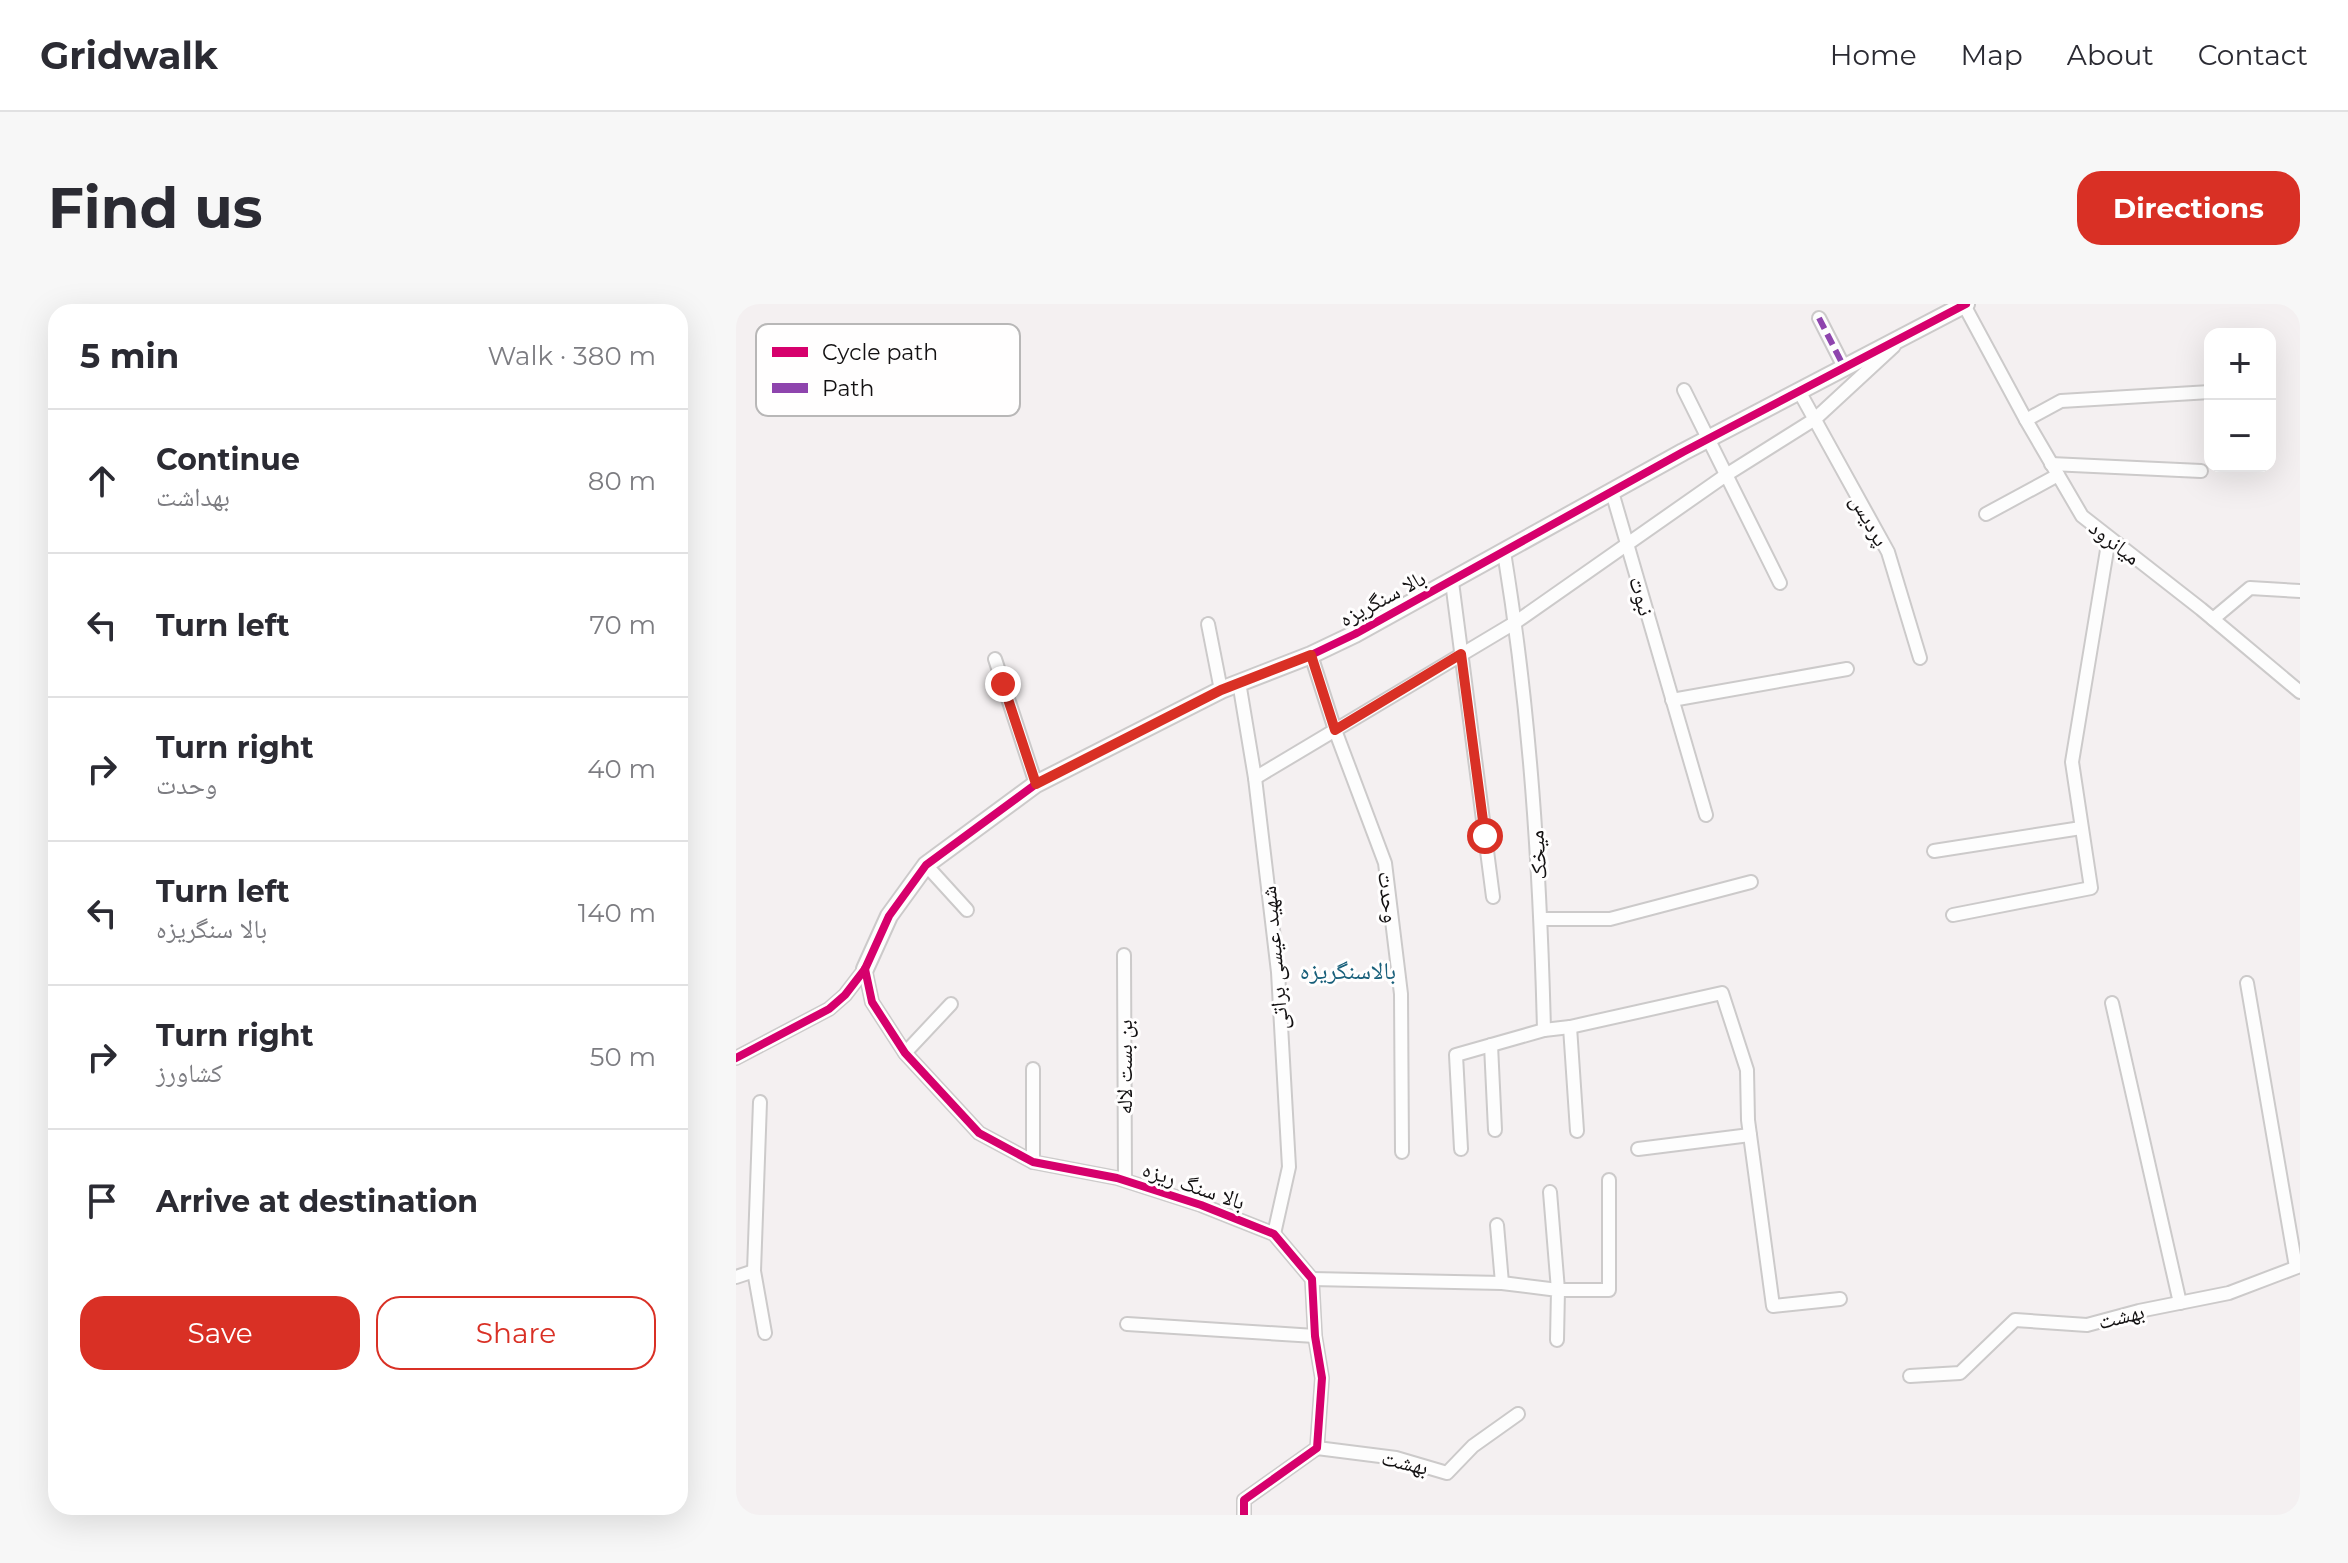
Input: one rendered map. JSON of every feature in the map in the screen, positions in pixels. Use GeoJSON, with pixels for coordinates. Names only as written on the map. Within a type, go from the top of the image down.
{"type":"FeatureCollection","features":[{"type":"Feature","properties":{"kind":"street","name":"بالا سنگریزه"},"geometry":{"type":"LineString","coordinates":[[865,969],[884,924],[926,865],[1036,784],[1221,690],[1311,655],[1452,582],[1708,439],[1965,305]]}},
{"type":"Feature","properties":{"kind":"street","name":"میانرود"},"geometry":{"type":"LineString","coordinates":[[1965,305],[2026,420],[2082,516],[2300,692]]}},
{"type":"Feature","properties":{"kind":"street"},"geometry":{"type":"LineString","coordinates":[[1819,318],[1844,367]]}},
{"type":"Feature","properties":{"kind":"street"},"geometry":{"type":"LineString","coordinates":[[1255,778],[1516,622],[1726,475],[1815,419],[1905,336]]}},
{"type":"Feature","properties":{"kind":"street"},"geometry":{"type":"LineString","coordinates":[[1684,390],[1780,583]]}},
{"type":"Feature","properties":{"kind":"street","name":"پردیس"},"geometry":{"type":"LineString","coordinates":[[1799,391],[1888,552],[1920,658]]}},
{"type":"Feature","properties":{"kind":"street"},"geometry":{"type":"LineString","coordinates":[[2026,420],[2061,401],[2204,392]]}},
{"type":"Feature","properties":{"kind":"street"},"geometry":{"type":"LineString","coordinates":[[1986,514],[2055,470],[2201,471]]}},
{"type":"Feature","properties":{"kind":"street","name":"نبوت"},"geometry":{"type":"LineString","coordinates":[[1612,492],[1706,815]]}},
{"type":"Feature","properties":{"kind":"street"},"geometry":{"type":"LineString","coordinates":[[1953,915],[2091,888],[2072,762],[2109,538]]}},
{"type":"Feature","properties":{"kind":"street","name":"میخک"},"geometry":{"type":"LineString","coordinates":[[1504,552],[1516,622],[1531,766],[1541,919],[1544,1030]]}},
{"type":"Feature","properties":{"kind":"street"},"geometry":{"type":"LineString","coordinates":[[1452,582],[1493,897]]}},
{"type":"Feature","properties":{"kind":"street"},"geometry":{"type":"LineString","coordinates":[[2213,619],[2250,588],[2300,591]]}},
{"type":"Feature","properties":{"kind":"street"},"geometry":{"type":"LineString","coordinates":[[1208,624],[1221,690]]}},
{"type":"Feature","properties":{"kind":"street","name":"وحدت"},"geometry":{"type":"LineString","coordinates":[[1311,655],[1335,730],[1385,863],[1401,994],[1402,1152]]}},
{"type":"Feature","properties":{"kind":"street"},"geometry":{"type":"LineString","coordinates":[[995,659],[1036,784]]}},
{"type":"Feature","properties":{"kind":"street"},"geometry":{"type":"LineString","coordinates":[[1672,700],[1847,669]]}},
{"type":"Feature","properties":{"kind":"street","name":"شهید عیسی براتی"},"geometry":{"type":"LineString","coordinates":[[1239,682],[1255,778],[1278,972],[1289,1167],[1274,1234]]}},
{"type":"Feature","properties":{"kind":"street"},"geometry":{"type":"LineString","coordinates":[[1934,851],[2081,828]]}},
{"type":"Feature","properties":{"kind":"street"},"geometry":{"type":"LineString","coordinates":[[926,865],[967,910]]}},
{"type":"Feature","properties":{"kind":"street"},"geometry":{"type":"LineString","coordinates":[[1541,919],[1610,919],[1751,882]]}},
{"type":"Feature","properties":{"kind":"street","name":"بن بست لاله"},"geometry":{"type":"LineString","coordinates":[[1124,955],[1125,1180]]}},
{"type":"Feature","properties":{"kind":"street"},"geometry":{"type":"LineString","coordinates":[[736,1058],[829,1009],[845,995],[865,969]]}},
{"type":"Feature","properties":{"kind":"street","name":"بالا سنگ ریزه"},"geometry":{"type":"LineString","coordinates":[[865,969],[872,1002],[905,1053],[979,1133],[1033,1162],[1125,1180],[1274,1234],[1312,1279]]}},
{"type":"Feature","properties":{"kind":"street"},"geometry":{"type":"LineString","coordinates":[[2247,983],[2298,1267]]}},
{"type":"Feature","properties":{"kind":"street"},"geometry":{"type":"LineString","coordinates":[[1461,1149],[1456,1055],[1544,1030],[1722,993],[1747,1070],[1750,1135],[1773,1306],[1840,1299]]}},
{"type":"Feature","properties":{"kind":"street"},"geometry":{"type":"LineString","coordinates":[[2112,1003],[2180,1303]]}},
{"type":"Feature","properties":{"kind":"street"},"geometry":{"type":"LineString","coordinates":[[905,1053],[951,1004]]}},
{"type":"Feature","properties":{"kind":"street"},"geometry":{"type":"LineString","coordinates":[[1570,1027],[1577,1131]]}},
{"type":"Feature","properties":{"kind":"street"},"geometry":{"type":"LineString","coordinates":[[1491,1045],[1495,1130]]}},
{"type":"Feature","properties":{"kind":"street"},"geometry":{"type":"LineString","coordinates":[[1033,1069],[1033,1162]]}},
{"type":"Feature","properties":{"kind":"street"},"geometry":{"type":"LineString","coordinates":[[760,1102],[754,1271],[765,1333]]}},
{"type":"Feature","properties":{"kind":"street"},"geometry":{"type":"LineString","coordinates":[[1638,1149],[1750,1135]]}},
{"type":"Feature","properties":{"kind":"street"},"geometry":{"type":"LineString","coordinates":[[1244,1515],[1244,1500],[1317,1448],[1322,1378],[1315,1336],[1312,1279],[1502,1283],[1558,1290],[1609,1290],[1609,1180]]}},
{"type":"Feature","properties":{"kind":"street"},"geometry":{"type":"LineString","coordinates":[[1550,1192],[1558,1290],[1557,1340]]}},
{"type":"Feature","properties":{"kind":"street"},"geometry":{"type":"LineString","coordinates":[[1497,1225],[1502,1283]]}},
{"type":"Feature","properties":{"kind":"street","name":"بهشت"},"geometry":{"type":"LineString","coordinates":[[1910,1376],[1960,1373],[2015,1320],[2087,1325],[2229,1293],[2298,1267]]}},
{"type":"Feature","properties":{"kind":"street"},"geometry":{"type":"LineString","coordinates":[[736,1277],[754,1271]]}},
{"type":"Feature","properties":{"kind":"street"},"geometry":{"type":"LineString","coordinates":[[1127,1324],[1315,1336]]}},
{"type":"Feature","properties":{"kind":"street","name":"بهشت"},"geometry":{"type":"LineString","coordinates":[[1317,1448],[1396,1458],[1447,1473],[1473,1446],[1518,1414]]}},
{"type":"Feature","properties":{"kind":"marked path"},"geometry":{"type":"LineString","coordinates":[[1819,318],[1844,367]]}},
{"type":"Feature","properties":{"kind":"cycle path"},"geometry":{"type":"LineString","coordinates":[[736,1058],[829,1009],[845,995],[865,969],[889,916],[926,865],[1036,784],[1221,690],[1311,655],[1355,634],[1683,452],[1966,304]]}},
{"type":"Feature","properties":{"kind":"cycle path"},"geometry":{"type":"LineString","coordinates":[[865,969],[872,1002],[905,1053],[979,1133],[1033,1162],[1117,1178],[1201,1205],[1274,1234],[1312,1279],[1315,1336],[1322,1378],[1317,1448],[1244,1500],[1244,1515]]}},
{"type":"Feature","properties":{"kind":"district","name":"بالاسنگریزه"},"geometry":{"type":"Point","coordinates":[1348,971]}},
{"type":"Feature","properties":{"kind":"route"},"geometry":{"type":"LineString","coordinates":[[1003,684],[1036,784],[1221,690],[1311,655],[1335,730],[1461,654],[1485,836]]}}]}
